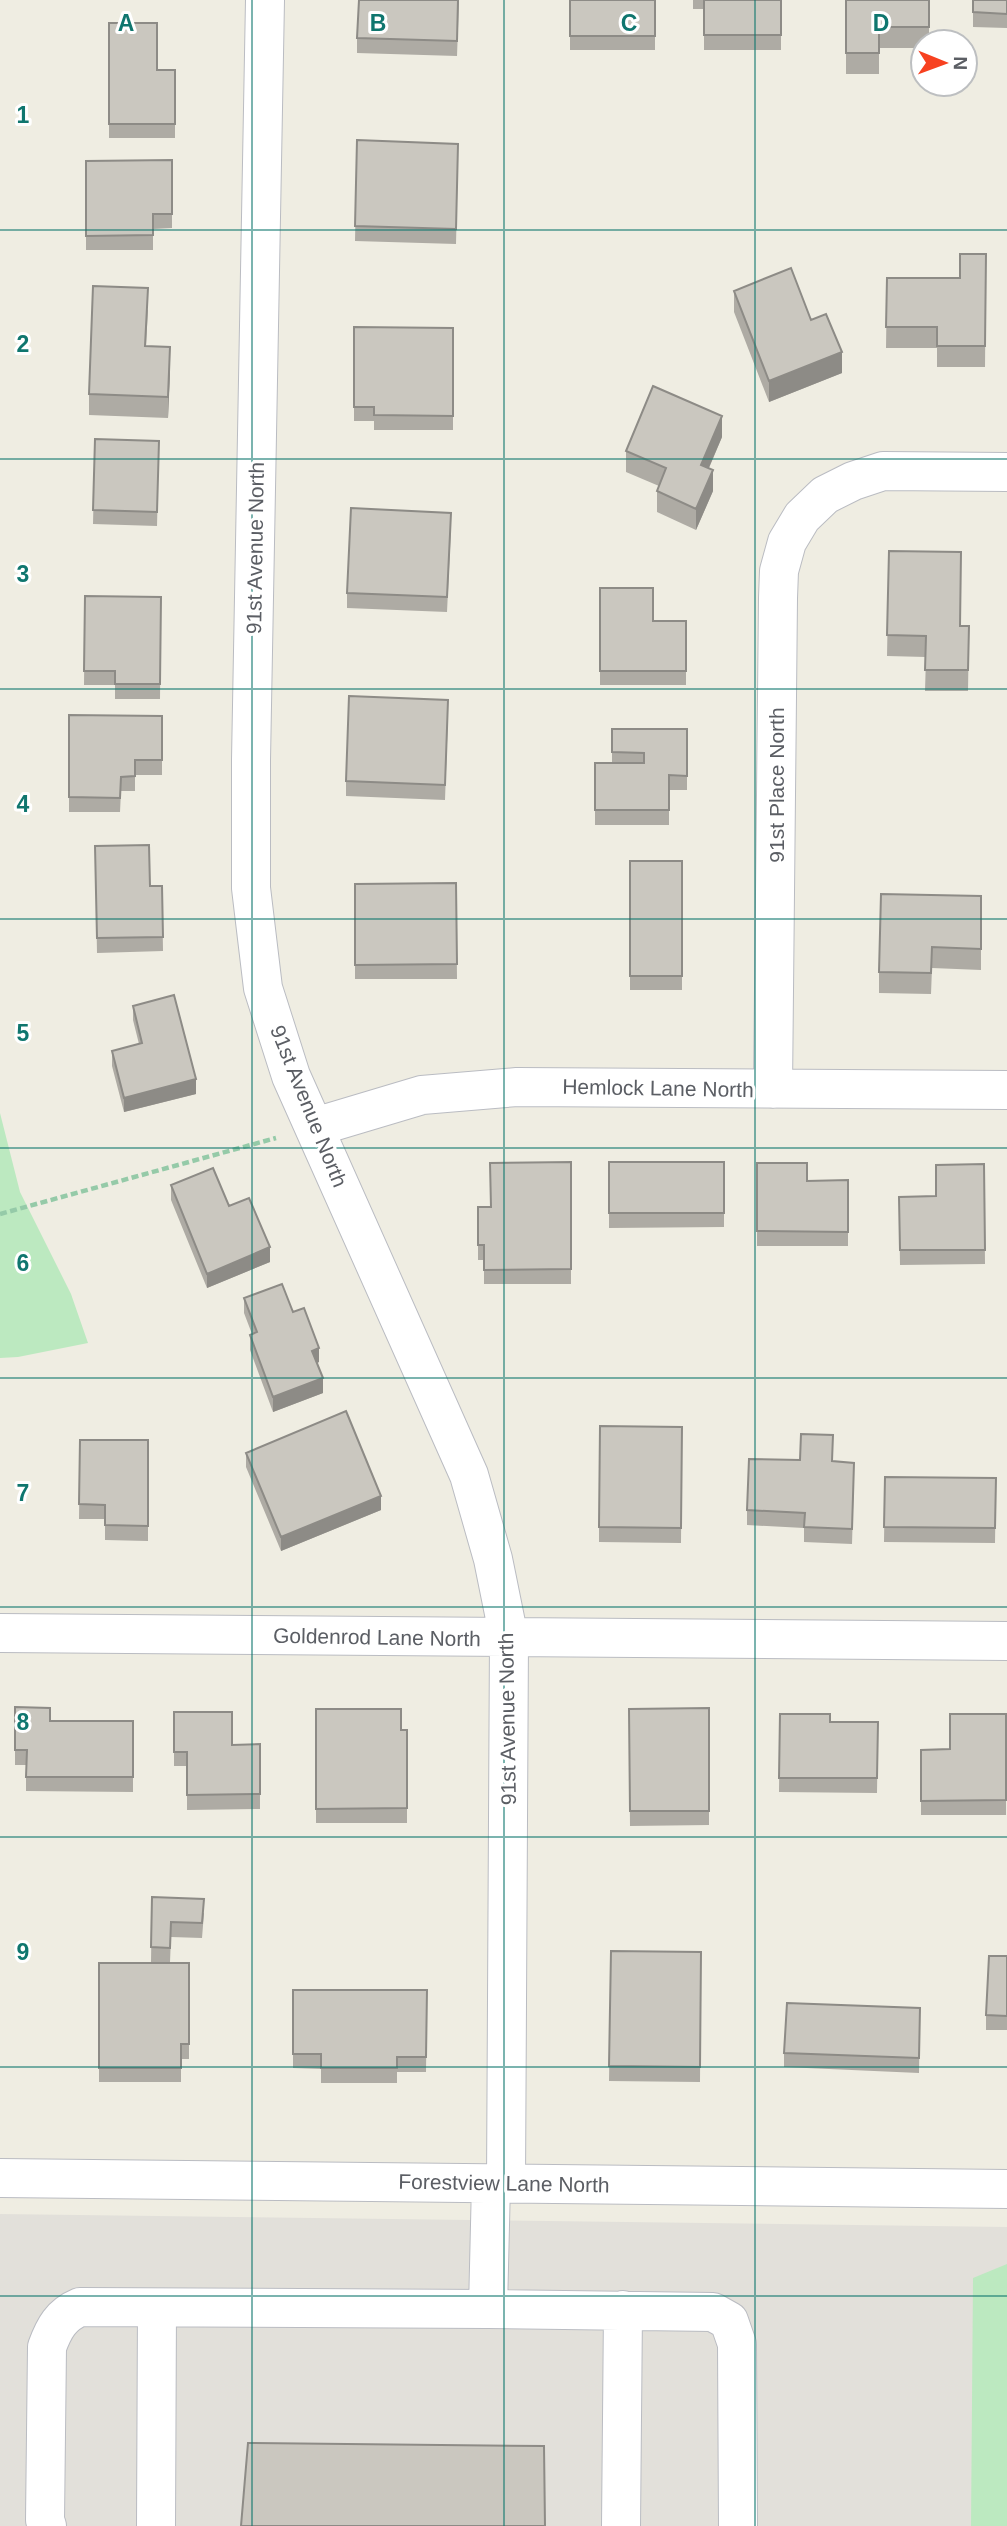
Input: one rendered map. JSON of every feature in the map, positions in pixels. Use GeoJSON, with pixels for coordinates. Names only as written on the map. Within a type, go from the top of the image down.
{"type":"FeatureCollection","features":[{"type":"Feature","properties":{"kind":"street","name":"91st Avenue North"},"geometry":{"type":"LineString","coordinates":[[265,0],[251,746],[251,888],[263,988],[291,1076],[469,1475],[493,1559],[509,1638],[499,2183],[488,2309]]}},
{"type":"Feature","properties":{"kind":"street","name":"91st Place North"},"geometry":{"type":"LineString","coordinates":[[774,1089],[779,571],[787,542],[802,517],[825,495],[853,481],[883,471],[1007,472]]}},
{"type":"Feature","properties":{"kind":"street","name":"Hemlock Lane North"},"geometry":{"type":"LineString","coordinates":[[315,1127],[422,1095],[517,1087],[1007,1090]]}},
{"type":"Feature","properties":{"kind":"street","name":"Goldenrod Lane North"},"geometry":{"type":"LineString","coordinates":[[0,1633],[1007,1641]]}},
{"type":"Feature","properties":{"kind":"street","name":"Forestview Lane North"},"geometry":{"type":"LineString","coordinates":[[0,2178],[1007,2189]]}},
{"type":"Feature","properties":{"kind":"street"},"geometry":{"type":"LineString","coordinates":[[47,2526],[47,2347],[54,2330],[66,2313],[80,2307],[713,2312],[729,2321],[737,2344],[738,2526]]}},
{"type":"Feature","properties":{"kind":"street"},"geometry":{"type":"LineString","coordinates":[[156,2526],[157,2308]]}},
{"type":"Feature","properties":{"kind":"street"},"geometry":{"type":"LineString","coordinates":[[621,2526],[623,2311]]}},
{"type":"Feature","properties":{"kind":"path"},"geometry":{"type":"LineString","coordinates":[[0,1214],[315,1127]]}},
{"type":"Feature","properties":{"kind":"shaded area"},"geometry":{"type":"Polygon","coordinates":[[[0,2214],[1007,2227],[1007,2526],[0,2526],[0,2214]]]}},
{"type":"Feature","properties":{"kind":"green space"},"geometry":{"type":"Polygon","coordinates":[[[0,1113],[20,1192],[71,1294],[88,1343],[0,1358],[0,1113]]]}},
{"type":"Feature","properties":{"kind":"green space"},"geometry":{"type":"Polygon","coordinates":[[[1007,2264],[1007,2526],[971,2526],[973,2278],[1007,2264]]]}},
{"type":"Feature","properties":{"kind":"building"},"geometry":{"type":"Polygon","coordinates":[[[359,0],[458,0],[457,41],[357,38],[359,0]]]}},
{"type":"Feature","properties":{"kind":"building"},"geometry":{"type":"Polygon","coordinates":[[[570,0],[655,0],[655,36],[570,36],[570,0]]]}},
{"type":"Feature","properties":{"kind":"building"},"geometry":{"type":"Polygon","coordinates":[[[704,0],[781,0],[781,35],[704,35],[704,0]]]}},
{"type":"Feature","properties":{"kind":"building"},"geometry":{"type":"Polygon","coordinates":[[[846,0],[929,0],[929,27],[879,27],[879,53],[846,53],[846,0]]]}},
{"type":"Feature","properties":{"kind":"building"},"geometry":{"type":"Polygon","coordinates":[[[973,0],[1007,0],[1007,14],[973,12],[973,0]]]}},
{"type":"Feature","properties":{"kind":"building"},"geometry":{"type":"Polygon","coordinates":[[[109,23],[157,23],[157,70],[175,70],[175,124],[109,124],[109,23]]]}},
{"type":"Feature","properties":{"kind":"building"},"geometry":{"type":"Polygon","coordinates":[[[357,140],[458,144],[456,229],[355,226],[357,140]]]}},
{"type":"Feature","properties":{"kind":"building"},"geometry":{"type":"Polygon","coordinates":[[[172,160],[172,214],[153,214],[153,235],[86,236],[86,161],[172,160]]]}},
{"type":"Feature","properties":{"kind":"building"},"geometry":{"type":"Polygon","coordinates":[[[960,254],[986,254],[985,346],[937,346],[937,327],[886,327],[887,278],[960,278],[960,254]]]}},
{"type":"Feature","properties":{"kind":"building"},"geometry":{"type":"Polygon","coordinates":[[[791,268],[811,320],[826,314],[842,352],[769,381],[734,291],[791,268]]]}},
{"type":"Feature","properties":{"kind":"building"},"geometry":{"type":"Polygon","coordinates":[[[93,286],[148,288],[145,346],[170,347],[168,397],[89,394],[93,286]]]}},
{"type":"Feature","properties":{"kind":"building"},"geometry":{"type":"Polygon","coordinates":[[[354,327],[453,328],[453,416],[374,415],[374,407],[354,407],[354,327]]]}},
{"type":"Feature","properties":{"kind":"building"},"geometry":{"type":"Polygon","coordinates":[[[653,386],[722,416],[701,465],[713,470],[696,509],[657,491],[666,468],[626,451],[653,386]]]}},
{"type":"Feature","properties":{"kind":"building"},"geometry":{"type":"Polygon","coordinates":[[[95,439],[159,441],[157,512],[93,510],[95,439]]]}},
{"type":"Feature","properties":{"kind":"building"},"geometry":{"type":"Polygon","coordinates":[[[351,508],[451,513],[447,597],[347,593],[351,508]]]}},
{"type":"Feature","properties":{"kind":"building"},"geometry":{"type":"Polygon","coordinates":[[[889,551],[961,552],[960,626],[969,626],[968,670],[925,670],[926,636],[887,635],[889,551]]]}},
{"type":"Feature","properties":{"kind":"building"},"geometry":{"type":"Polygon","coordinates":[[[600,588],[653,588],[653,621],[686,621],[686,671],[600,671],[600,588]]]}},
{"type":"Feature","properties":{"kind":"building"},"geometry":{"type":"Polygon","coordinates":[[[85,596],[161,597],[160,684],[115,684],[115,671],[84,671],[85,596]]]}},
{"type":"Feature","properties":{"kind":"building"},"geometry":{"type":"Polygon","coordinates":[[[349,696],[448,700],[445,785],[346,781],[349,696]]]}},
{"type":"Feature","properties":{"kind":"building"},"geometry":{"type":"Polygon","coordinates":[[[69,715],[162,716],[162,760],[135,760],[135,776],[121,777],[120,798],[69,797],[69,715]]]}},
{"type":"Feature","properties":{"kind":"building"},"geometry":{"type":"Polygon","coordinates":[[[612,729],[687,729],[687,776],[669,775],[669,810],[595,810],[595,763],[644,763],[644,753],[612,752],[612,729]]]}},
{"type":"Feature","properties":{"kind":"building"},"geometry":{"type":"Polygon","coordinates":[[[149,845],[150,886],[162,886],[163,937],[97,938],[95,846],[149,845]]]}},
{"type":"Feature","properties":{"kind":"building"},"geometry":{"type":"Polygon","coordinates":[[[630,861],[682,861],[682,976],[630,976],[630,861]]]}},
{"type":"Feature","properties":{"kind":"building"},"geometry":{"type":"Polygon","coordinates":[[[456,883],[457,964],[355,965],[355,884],[456,883]]]}},
{"type":"Feature","properties":{"kind":"building"},"geometry":{"type":"Polygon","coordinates":[[[881,894],[981,896],[981,949],[932,947],[931,973],[879,972],[881,894]]]}},
{"type":"Feature","properties":{"kind":"building"},"geometry":{"type":"Polygon","coordinates":[[[174,995],[196,1079],[124,1098],[112,1051],[142,1043],[133,1006],[174,995]]]}},
{"type":"Feature","properties":{"kind":"building"},"geometry":{"type":"Polygon","coordinates":[[[571,1162],[571,1269],[484,1270],[484,1245],[478,1245],[478,1207],[491,1207],[490,1163],[571,1162]]]}},
{"type":"Feature","properties":{"kind":"building"},"geometry":{"type":"Polygon","coordinates":[[[609,1162],[724,1162],[724,1213],[609,1213],[609,1162]]]}},
{"type":"Feature","properties":{"kind":"building"},"geometry":{"type":"Polygon","coordinates":[[[757,1163],[807,1163],[807,1181],[848,1180],[848,1232],[757,1231],[757,1163]]]}},
{"type":"Feature","properties":{"kind":"building"},"geometry":{"type":"Polygon","coordinates":[[[984,1164],[985,1250],[900,1250],[899,1197],[936,1196],[936,1165],[984,1164]]]}},
{"type":"Feature","properties":{"kind":"building"},"geometry":{"type":"Polygon","coordinates":[[[213,1168],[229,1206],[249,1198],[270,1247],[207,1274],[171,1185],[213,1168]]]}},
{"type":"Feature","properties":{"kind":"building"},"geometry":{"type":"Polygon","coordinates":[[[282,1284],[293,1312],[304,1308],[319,1348],[312,1351],[323,1378],[273,1397],[250,1335],[257,1332],[244,1298],[282,1284]]]}},
{"type":"Feature","properties":{"kind":"building"},"geometry":{"type":"Polygon","coordinates":[[[346,1411],[381,1496],[281,1537],[246,1453],[346,1411]]]}},
{"type":"Feature","properties":{"kind":"building"},"geometry":{"type":"Polygon","coordinates":[[[600,1426],[682,1427],[681,1528],[599,1527],[600,1426]]]}},
{"type":"Feature","properties":{"kind":"building"},"geometry":{"type":"Polygon","coordinates":[[[801,1434],[833,1435],[832,1461],[854,1463],[852,1529],[804,1527],[805,1513],[747,1510],[749,1459],[800,1460],[801,1434]]]}},
{"type":"Feature","properties":{"kind":"building"},"geometry":{"type":"Polygon","coordinates":[[[80,1440],[148,1440],[148,1526],[105,1525],[105,1505],[79,1504],[80,1440]]]}},
{"type":"Feature","properties":{"kind":"building"},"geometry":{"type":"Polygon","coordinates":[[[885,1477],[996,1478],[995,1528],[884,1527],[885,1477]]]}},
{"type":"Feature","properties":{"kind":"building"},"geometry":{"type":"Polygon","coordinates":[[[15,1707],[50,1708],[50,1721],[133,1721],[133,1777],[26,1777],[27,1750],[15,1750],[15,1707]]]}},
{"type":"Feature","properties":{"kind":"building"},"geometry":{"type":"Polygon","coordinates":[[[709,1708],[709,1811],[630,1811],[629,1709],[709,1708]]]}},
{"type":"Feature","properties":{"kind":"building"},"geometry":{"type":"Polygon","coordinates":[[[316,1709],[401,1709],[401,1730],[407,1730],[407,1808],[316,1809],[316,1709]]]}},
{"type":"Feature","properties":{"kind":"building"},"geometry":{"type":"Polygon","coordinates":[[[174,1712],[232,1712],[232,1745],[260,1744],[260,1794],[187,1795],[187,1752],[174,1752],[174,1712]]]}},
{"type":"Feature","properties":{"kind":"building"},"geometry":{"type":"Polygon","coordinates":[[[780,1714],[830,1714],[830,1722],[878,1722],[877,1778],[779,1778],[780,1714]]]}},
{"type":"Feature","properties":{"kind":"building"},"geometry":{"type":"Polygon","coordinates":[[[950,1714],[1006,1714],[1006,1800],[921,1801],[921,1750],[950,1749],[950,1714]]]}},
{"type":"Feature","properties":{"kind":"building"},"geometry":{"type":"Polygon","coordinates":[[[152,1897],[204,1899],[202,1923],[171,1922],[170,1948],[151,1947],[152,1897]]]}},
{"type":"Feature","properties":{"kind":"building"},"geometry":{"type":"Polygon","coordinates":[[[611,1951],[701,1952],[700,2067],[609,2066],[611,1951]]]}},
{"type":"Feature","properties":{"kind":"building"},"geometry":{"type":"Polygon","coordinates":[[[989,1956],[1007,1956],[1007,2016],[986,2015],[989,1956]]]}},
{"type":"Feature","properties":{"kind":"building"},"geometry":{"type":"Polygon","coordinates":[[[99,1963],[189,1963],[189,2044],[181,2044],[181,2068],[99,2068],[99,1963]]]}},
{"type":"Feature","properties":{"kind":"building"},"geometry":{"type":"Polygon","coordinates":[[[293,1990],[427,1990],[426,2057],[397,2057],[397,2068],[321,2068],[321,2054],[293,2054],[293,1990]]]}},
{"type":"Feature","properties":{"kind":"building"},"geometry":{"type":"Polygon","coordinates":[[[787,2003],[920,2008],[919,2058],[784,2053],[787,2003]]]}},
{"type":"Feature","properties":{"kind":"building"},"geometry":{"type":"Polygon","coordinates":[[[248,2443],[544,2446],[545,2526],[241,2526],[248,2443]]]}}]}
